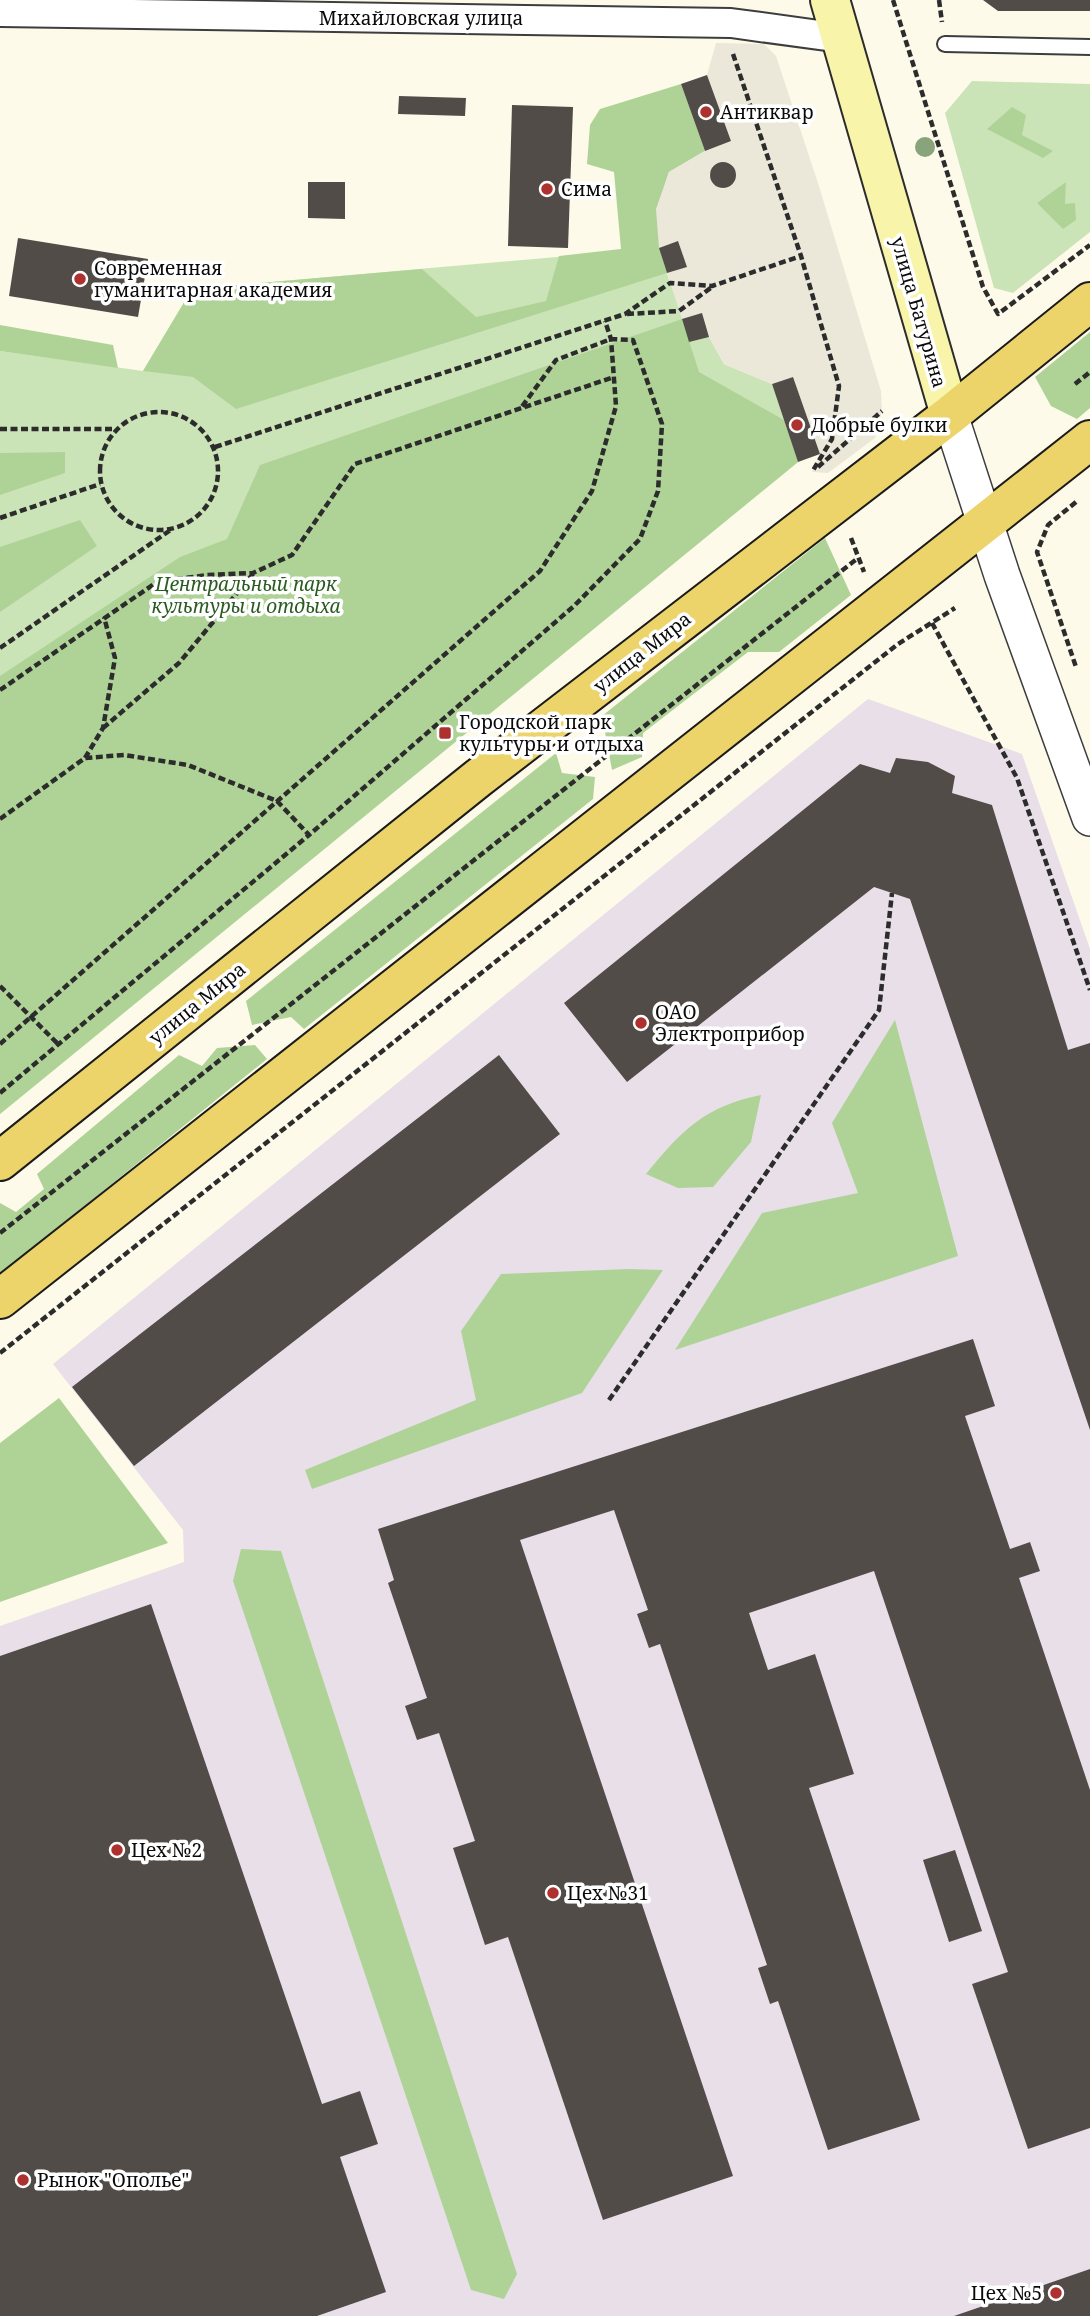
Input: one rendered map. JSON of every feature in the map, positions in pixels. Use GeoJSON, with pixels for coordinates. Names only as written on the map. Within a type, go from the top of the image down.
{"type":"FeatureCollection","features":[{"type":"Feature","properties":{"kind":"main road","name":"улица Батурина"},"geometry":{"type":"LineString","coordinates":[[830,0],[950,415]]}},
{"type":"Feature","properties":{"kind":"main road","name":"улица Мира"},"geometry":{"type":"LineString","coordinates":[[0,1161],[477,779],[950,415],[1090,302]]}},
{"type":"Feature","properties":{"kind":"main road"},"geometry":{"type":"LineString","coordinates":[[0,1299],[1090,440]]}},
{"type":"Feature","properties":{"kind":"street","name":"Михайловская улица"},"geometry":{"type":"LineString","coordinates":[[0,12],[732,23],[841,38]]}},
{"type":"Feature","properties":{"kind":"street","name":"улица Батурина"},"geometry":{"type":"LineString","coordinates":[[950,415],[985,524],[1090,818]]}},
{"type":"Feature","properties":{"kind":"lane"},"geometry":{"type":"LineString","coordinates":[[945,44],[1090,47]]}},
{"type":"Feature","properties":{"kind":"path"},"geometry":{"type":"LineString","coordinates":[[893,0],[983,287],[998,314],[1090,244]]}},
{"type":"Feature","properties":{"kind":"path"},"geometry":{"type":"LineString","coordinates":[[729,43],[801,256],[839,386],[832,439],[812,472]]}},
{"type":"Feature","properties":{"kind":"path"},"geometry":{"type":"LineString","coordinates":[[625,314],[679,311],[712,286],[801,256]]}},
{"type":"Feature","properties":{"kind":"path"},"geometry":{"type":"LineString","coordinates":[[215,447],[625,314],[670,283],[712,286]]}},
{"type":"Feature","properties":{"kind":"path"},"geometry":{"type":"LineString","coordinates":[[0,1044],[540,571],[592,491],[616,406],[611,339],[605,321]]}},
{"type":"Feature","properties":{"kind":"path"},"geometry":{"type":"LineString","coordinates":[[0,1093],[309,835],[574,606],[640,539],[658,491],[662,424],[634,341],[611,339],[556,360],[521,408]]}},
{"type":"Feature","properties":{"kind":"path"},"geometry":{"type":"LineString","coordinates":[[1075,384],[1090,372]]}},
{"type":"Feature","properties":{"kind":"path"},"geometry":{"type":"LineString","coordinates":[[0,690],[157,582],[207,575],[253,573],[292,555],[355,464],[614,377]]}},
{"type":"Feature","properties":{"kind":"path"},"geometry":{"type":"LineString","coordinates":[[0,648],[173,529],[188,523],[202,512],[215,493],[219,469],[215,447],[204,430],[182,415],[158,410],[135,415],[116,429],[105,445],[99,471],[100,484],[117,514],[132,524],[150,530],[173,529]]}},
{"type":"Feature","properties":{"kind":"path"},"geometry":{"type":"LineString","coordinates":[[0,429],[116,429]]}},
{"type":"Feature","properties":{"kind":"path"},"geometry":{"type":"LineString","coordinates":[[0,518],[100,484]]}},
{"type":"Feature","properties":{"kind":"path"},"geometry":{"type":"LineString","coordinates":[[1077,669],[1037,552],[1048,525],[1079,499]]}},
{"type":"Feature","properties":{"kind":"path"},"geometry":{"type":"LineString","coordinates":[[850,535],[868,584]]}},
{"type":"Feature","properties":{"kind":"path"},"geometry":{"type":"LineString","coordinates":[[0,1233],[858,558]]}},
{"type":"Feature","properties":{"kind":"path"},"geometry":{"type":"LineString","coordinates":[[0,819],[85,758],[103,728],[178,663],[253,573]]}},
{"type":"Feature","properties":{"kind":"path"},"geometry":{"type":"LineString","coordinates":[[0,1353],[887,653],[955,608]]}},
{"type":"Feature","properties":{"kind":"path"},"geometry":{"type":"LineString","coordinates":[[103,728],[115,658],[104,617]]}},
{"type":"Feature","properties":{"kind":"path"},"geometry":{"type":"LineString","coordinates":[[932,623],[1017,778],[1090,990]]}},
{"type":"Feature","properties":{"kind":"path"},"geometry":{"type":"LineString","coordinates":[[85,758],[124,755],[188,765],[277,801],[309,835]]}},
{"type":"Feature","properties":{"kind":"path"},"geometry":{"type":"LineString","coordinates":[[609,1400],[879,1010],[892,893]]}},
{"type":"Feature","properties":{"kind":"path"},"geometry":{"type":"LineString","coordinates":[[0,986],[59,1045]]}},
{"type":"Feature","properties":{"kind":"shaded area"},"geometry":{"type":"Polygon","coordinates":[[[716,43],[764,44],[776,56],[818,183],[881,391],[882,411],[875,438],[828,473],[812,472],[820,454],[793,377],[772,384],[724,364],[709,337],[702,313],[682,319],[667,273],[686,267],[678,242],[659,248],[656,209],[669,172],[705,151],[731,141],[707,75],[716,43]],[[721,162],[713,166],[709,175],[713,184],[722,189],[731,186],[736,176],[732,165],[721,162]]]}},
{"type":"Feature","properties":{"kind":"shaded area"},"geometry":{"type":"Polygon","coordinates":[[[868,699],[1022,754],[1090,949],[1090,2316],[93,2316],[0,2044],[0,1626],[184,1562],[183,1530],[53,1364],[868,699]]]}},
{"type":"Feature","properties":{"kind":"green space"},"geometry":{"type":"Polygon","coordinates":[[[972,81],[1090,84],[1090,232],[1013,293],[994,288],[945,113],[972,81]]]}},
{"type":"Feature","properties":{"kind":"green space"},"geometry":{"type":"Polygon","coordinates":[[[681,84],[705,151],[669,172],[658,222],[660,246],[667,273],[236,409],[193,377],[143,371],[192,289],[422,269],[476,317],[546,301],[559,256],[621,249],[614,172],[587,164],[590,125],[600,109],[681,84]]]}},
{"type":"Feature","properties":{"kind":"green space"},"geometry":{"type":"Polygon","coordinates":[[[1012,107],[1026,115],[1022,135],[1053,151],[1043,158],[987,129],[1012,107]]]}},
{"type":"Feature","properties":{"kind":"green space"},"geometry":{"type":"Polygon","coordinates":[[[1066,182],[1065,204],[1075,203],[1076,220],[1063,229],[1037,203],[1066,182]]]}},
{"type":"Feature","properties":{"kind":"green space","name":"Центральный парк культуры и отдыха"},"geometry":{"type":"Polygon","coordinates":[[[659,248],[670,283],[702,313],[709,337],[724,364],[772,384],[798,462],[0,1114],[0,351],[143,371],[192,289],[659,248]]]}},
{"type":"Feature","properties":{"kind":"green space","name":"Центральный парк культуры и отдыха"},"geometry":{"type":"Polygon","coordinates":[[[682,319],[699,372],[784,420],[798,462],[0,1114],[0,676],[180,557],[227,539],[260,465],[682,319]]]}},
{"type":"Feature","properties":{"kind":"green space"},"geometry":{"type":"Polygon","coordinates":[[[0,325],[113,345],[118,368],[0,351],[0,325]]]}},
{"type":"Feature","properties":{"kind":"green space"},"geometry":{"type":"Polygon","coordinates":[[[1090,332],[1090,408],[1077,419],[1051,406],[1035,377],[1090,332]]]}},
{"type":"Feature","properties":{"kind":"green space"},"geometry":{"type":"Polygon","coordinates":[[[65,452],[65,473],[0,495],[0,453],[65,452]]]}},
{"type":"Feature","properties":{"kind":"green space"},"geometry":{"type":"Polygon","coordinates":[[[80,520],[97,546],[0,612],[0,547],[80,520]]]}},
{"type":"Feature","properties":{"kind":"green space"},"geometry":{"type":"Polygon","coordinates":[[[825,538],[851,595],[779,652],[748,652],[643,733],[642,757],[612,770],[602,716],[825,538]]]}},
{"type":"Feature","properties":{"kind":"green space"},"geometry":{"type":"Polygon","coordinates":[[[556,753],[562,773],[595,777],[593,799],[304,1029],[291,1017],[252,1025],[246,1001],[556,753]]]}},
{"type":"Feature","properties":{"kind":"green space"},"geometry":{"type":"Polygon","coordinates":[[[895,1020],[958,1256],[675,1350],[762,1213],[858,1193],[832,1123],[895,1020]]]}},
{"type":"Feature","properties":{"kind":"green space"},"geometry":{"type":"Polygon","coordinates":[[[255,1045],[267,1059],[0,1274],[0,1203],[16,1212],[44,1189],[37,1174],[179,1055],[202,1066],[217,1048],[255,1045]]]}},
{"type":"Feature","properties":{"kind":"green space"},"geometry":{"type":"Polygon","coordinates":[[[761,1095],[751,1142],[713,1187],[678,1188],[646,1174],[683,1133],[709,1113],[761,1095]]]}},
{"type":"Feature","properties":{"kind":"green space"},"geometry":{"type":"Polygon","coordinates":[[[663,1270],[582,1393],[312,1489],[305,1470],[476,1400],[461,1331],[501,1274],[663,1270]]]}},
{"type":"Feature","properties":{"kind":"green space"},"geometry":{"type":"Polygon","coordinates":[[[59,1398],[168,1543],[0,1602],[0,1443],[59,1398]]]}},
{"type":"Feature","properties":{"kind":"green space"},"geometry":{"type":"Polygon","coordinates":[[[241,1549],[281,1551],[517,2274],[504,2299],[471,2290],[233,1581],[241,1549]]]}},
{"type":"Feature","properties":{"kind":"building"},"geometry":{"type":"Polygon","coordinates":[[[983,0],[1090,0],[1090,11],[998,11],[983,0]]]}},
{"type":"Feature","properties":{"kind":"building","name":"Антиквар"},"geometry":{"type":"Polygon","coordinates":[[[707,75],[731,141],[705,151],[681,84],[707,75]]]}},
{"type":"Feature","properties":{"kind":"building"},"geometry":{"type":"Polygon","coordinates":[[[399,96],[466,98],[465,116],[398,114],[399,96]]]}},
{"type":"Feature","properties":{"kind":"building"},"geometry":{"type":"Polygon","coordinates":[[[512,105],[573,107],[568,248],[508,246],[512,105]]]}},
{"type":"Feature","properties":{"kind":"building"},"geometry":{"type":"Polygon","coordinates":[[[723,162],[733,165],[736,175],[733,185],[723,188],[713,185],[710,175],[713,165],[723,162]]]}},
{"type":"Feature","properties":{"kind":"building"},"geometry":{"type":"Polygon","coordinates":[[[308,182],[345,182],[345,219],[308,218],[308,182]]]}},
{"type":"Feature","properties":{"kind":"building"},"geometry":{"type":"Polygon","coordinates":[[[18,238],[148,259],[138,317],[9,296],[18,238]]]}},
{"type":"Feature","properties":{"kind":"building"},"geometry":{"type":"Polygon","coordinates":[[[678,241],[687,267],[667,273],[659,248],[678,241]]]}},
{"type":"Feature","properties":{"kind":"building"},"geometry":{"type":"Polygon","coordinates":[[[702,313],[709,337],[689,342],[682,319],[702,313]]]}},
{"type":"Feature","properties":{"kind":"building"},"geometry":{"type":"Polygon","coordinates":[[[793,377],[820,454],[798,462],[772,384],[793,377]]]}},
{"type":"Feature","properties":{"kind":"building","name":"ОАО Электроприбор"},"geometry":{"type":"Polygon","coordinates":[[[896,758],[928,762],[955,776],[952,793],[992,805],[1068,1050],[1090,1043],[1090,1430],[910,899],[874,887],[627,1082],[564,1003],[860,764],[890,773],[896,758]]]}},
{"type":"Feature","properties":{"kind":"building"},"geometry":{"type":"Polygon","coordinates":[[[499,1055],[560,1134],[134,1466],[72,1387],[499,1055]]]}},
{"type":"Feature","properties":{"kind":"building"},"geometry":{"type":"Polygon","coordinates":[[[973,1339],[995,1406],[965,1416],[1010,1549],[1030,1542],[1040,1571],[1019,1578],[1090,1790],[1090,2128],[1028,2149],[972,1984],[1008,1972],[874,1571],[749,1613],[768,1670],[815,1654],[854,1774],[809,1788],[920,2120],[828,2150],[778,2001],[770,2004],[758,1968],[767,1965],[660,1644],[649,1648],[637,1614],[648,1610],[614,1510],[520,1540],[733,2176],[603,2220],[508,1937],[485,1945],[453,1848],[475,1841],[439,1733],[417,1740],[405,1706],[427,1698],[388,1583],[394,1580],[378,1529],[973,1339]]]}},
{"type":"Feature","properties":{"kind":"building","name":"Цех №2"},"geometry":{"type":"Polygon","coordinates":[[[151,1604],[322,2104],[360,2091],[378,2144],[340,2157],[386,2292],[317,2316],[0,2316],[0,1656],[151,1604]]]}},
{"type":"Feature","properties":{"kind":"building"},"geometry":{"type":"Polygon","coordinates":[[[955,1850],[982,1931],[949,1942],[923,1860],[955,1850]]]}},
{"type":"Feature","properties":{"kind":"building","name":"Цех №5"},"geometry":{"type":"Polygon","coordinates":[[[1090,2269],[1090,2316],[954,2316],[1090,2269]]]}},
{"type":"Feature","properties":{"kind":"place","name":"Антиквар"},"geometry":{"type":"Point","coordinates":[706,112]}},
{"type":"Feature","properties":{"kind":"place","name":"Сима"},"geometry":{"type":"Point","coordinates":[547,189]}},
{"type":"Feature","properties":{"kind":"place","name":"Современная гуманитарная академия"},"geometry":{"type":"Point","coordinates":[80,279]}},
{"type":"Feature","properties":{"kind":"place","name":"Добрые булки"},"geometry":{"type":"Point","coordinates":[797,425]}},
{"type":"Feature","properties":{"kind":"place","name":"Городской парк культуры и отдыха"},"geometry":{"type":"Point","coordinates":[445,733]}},
{"type":"Feature","properties":{"kind":"place","name":"ОАО Электроприбор"},"geometry":{"type":"Point","coordinates":[641,1023]}},
{"type":"Feature","properties":{"kind":"place","name":"Цех №2"},"geometry":{"type":"Point","coordinates":[117,1850]}},
{"type":"Feature","properties":{"kind":"place","name":"Цех №31"},"geometry":{"type":"Point","coordinates":[553,1893]}},
{"type":"Feature","properties":{"kind":"place","name":"Рынок \"Ополье\""},"geometry":{"type":"Point","coordinates":[23,2180]}},
{"type":"Feature","properties":{"kind":"place","name":"Цех №5"},"geometry":{"type":"Point","coordinates":[1056,2293]}}]}
